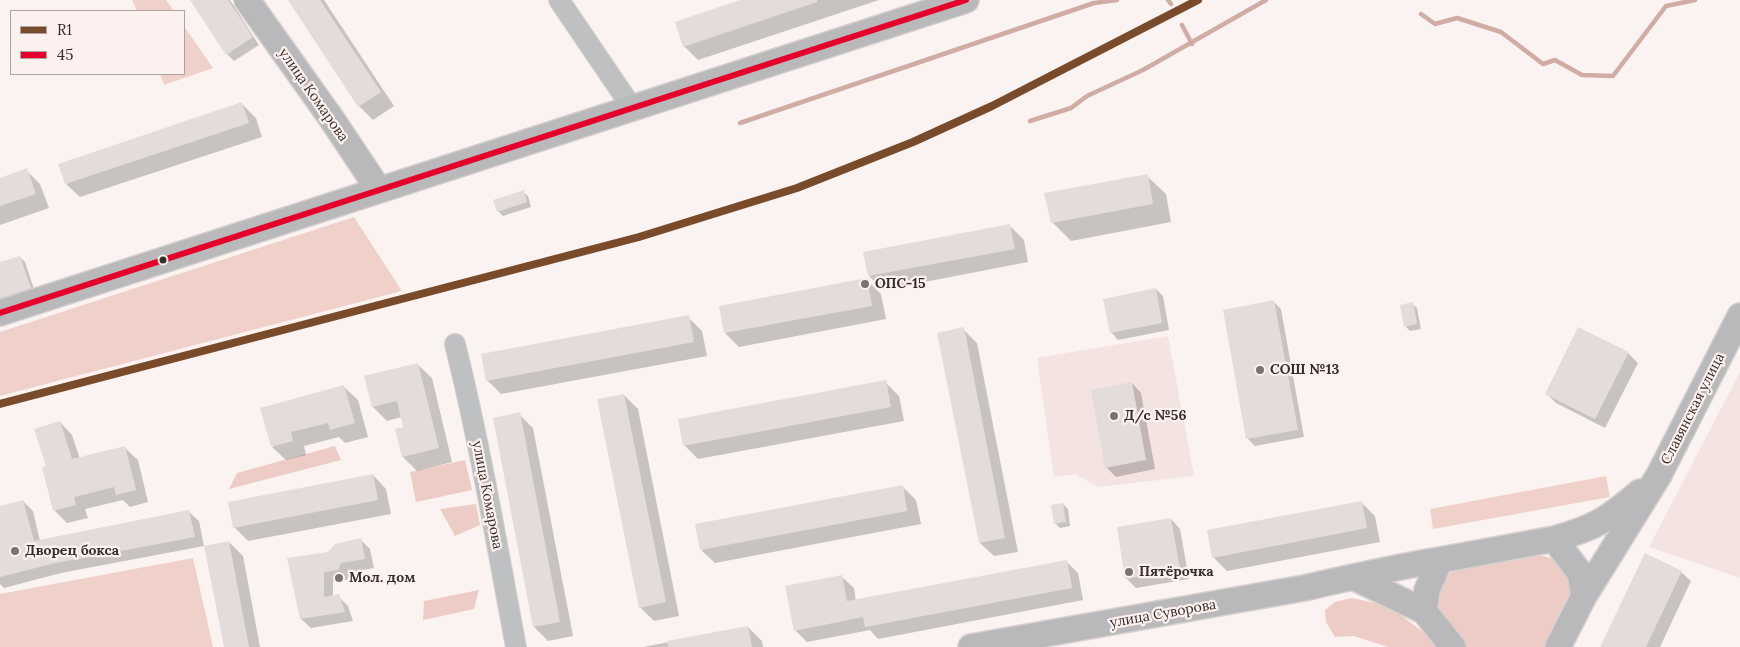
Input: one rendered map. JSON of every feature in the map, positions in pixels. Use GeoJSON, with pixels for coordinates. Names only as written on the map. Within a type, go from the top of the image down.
{"type":"FeatureCollection","features":[{"type":"Feature","properties":{"kind":"main road","name":"улица Комарова"},"geometry":{"type":"LineString","coordinates":[[246,0],[331,118],[379,190]]}},
{"type":"Feature","properties":{"kind":"main road"},"geometry":{"type":"LineString","coordinates":[[0,313],[966,0]]}},
{"type":"Feature","properties":{"kind":"main road","name":"Славянская улица"},"geometry":{"type":"LineString","coordinates":[[1558,647],[1584,596],[1659,475],[1740,316]]}},
{"type":"Feature","properties":{"kind":"main road","name":"улица Суворова"},"geometry":{"type":"LineString","coordinates":[[971,647],[1356,578],[1398,566],[1554,539],[1583,531],[1608,518],[1659,475]]}},
{"type":"Feature","properties":{"kind":"main road"},"geometry":{"type":"LineString","coordinates":[[1554,539],[1580,573],[1584,596]]}},
{"type":"Feature","properties":{"kind":"main road"},"geometry":{"type":"LineString","coordinates":[[1424,612],[1424,600],[1440,560]]}},
{"type":"Feature","properties":{"kind":"main road"},"geometry":{"type":"LineString","coordinates":[[1356,578],[1424,612],[1453,647]]}},
{"type":"Feature","properties":{"kind":"street"},"geometry":{"type":"LineString","coordinates":[[559,0],[633,109]]}},
{"type":"Feature","properties":{"kind":"street","name":"улица Комарова"},"geometry":{"type":"LineString","coordinates":[[455,344],[485,482],[516,647]]}},
{"type":"Feature","properties":{"kind":"shaded area"},"geometry":{"type":"Polygon","coordinates":[[[132,0],[166,0],[173,10],[137,10],[132,0]]]}},
{"type":"Feature","properties":{"kind":"shaded area"},"geometry":{"type":"Polygon","coordinates":[[[185,27],[213,68],[164,85],[160,75],[185,75],[185,27]]]}},
{"type":"Feature","properties":{"kind":"shaded area"},"geometry":{"type":"Polygon","coordinates":[[[354,217],[402,291],[0,396],[0,332],[354,217]]]}},
{"type":"Feature","properties":{"kind":"shaded area","name":"Д/с №56"},"geometry":{"type":"Polygon","coordinates":[[[1168,336],[1194,476],[1098,487],[1076,474],[1054,477],[1037,358],[1168,336]]]}},
{"type":"Feature","properties":{"kind":"shaded area"},"geometry":{"type":"Polygon","coordinates":[[[1740,372],[1740,578],[1649,547],[1740,372]]]}},
{"type":"Feature","properties":{"kind":"shaded area"},"geometry":{"type":"Polygon","coordinates":[[[335,446],[341,460],[229,489],[237,473],[335,446]]]}},
{"type":"Feature","properties":{"kind":"shaded area"},"geometry":{"type":"Polygon","coordinates":[[[465,460],[472,490],[416,502],[410,472],[465,460]]]}},
{"type":"Feature","properties":{"kind":"shaded area"},"geometry":{"type":"Polygon","coordinates":[[[1606,476],[1610,497],[1433,529],[1430,509],[1606,476]]]}},
{"type":"Feature","properties":{"kind":"shaded area"},"geometry":{"type":"Polygon","coordinates":[[[476,504],[480,525],[455,536],[440,509],[476,504]]]}},
{"type":"Feature","properties":{"kind":"shaded area"},"geometry":{"type":"Polygon","coordinates":[[[1531,554],[1552,559],[1563,566],[1577,598],[1549,647],[1465,647],[1437,613],[1435,600],[1450,573],[1471,564],[1531,554]]]}},
{"type":"Feature","properties":{"kind":"shaded area"},"geometry":{"type":"Polygon","coordinates":[[[193,558],[213,647],[0,647],[0,594],[193,558]]]}},
{"type":"Feature","properties":{"kind":"shaded area"},"geometry":{"type":"Polygon","coordinates":[[[479,590],[474,609],[423,620],[424,601],[479,590]]]}},
{"type":"Feature","properties":{"kind":"shaded area"},"geometry":{"type":"Polygon","coordinates":[[[1352,598],[1389,606],[1432,639],[1439,647],[1388,647],[1354,636],[1335,637],[1326,622],[1325,610],[1335,602],[1352,598]]]}},
{"type":"Feature","properties":{"kind":"building"},"geometry":{"type":"Polygon","coordinates":[[[190,0],[228,0],[253,37],[226,55],[190,0]]]}},
{"type":"Feature","properties":{"kind":"building"},"geometry":{"type":"Polygon","coordinates":[[[288,0],[320,0],[381,92],[358,107],[288,0]]]}},
{"type":"Feature","properties":{"kind":"building"},"geometry":{"type":"Polygon","coordinates":[[[740,0],[817,0],[817,2],[683,47],[675,22],[740,0]]]}},
{"type":"Feature","properties":{"kind":"building"},"geometry":{"type":"Polygon","coordinates":[[[242,102],[249,123],[65,184],[58,164],[242,102]]]}},
{"type":"Feature","properties":{"kind":"building"},"geometry":{"type":"Polygon","coordinates":[[[27,168],[36,194],[0,206],[0,178],[27,168]]]}},
{"type":"Feature","properties":{"kind":"building"},"geometry":{"type":"Polygon","coordinates":[[[1148,174],[1153,204],[1051,223],[1044,193],[1148,174]]]}},
{"type":"Feature","properties":{"kind":"building"},"geometry":{"type":"Polygon","coordinates":[[[524,190],[527,202],[497,212],[493,200],[524,190]]]}},
{"type":"Feature","properties":{"kind":"building"},"geometry":{"type":"Polygon","coordinates":[[[1010,224],[1015,249],[868,276],[863,252],[1010,224]]]}},
{"type":"Feature","properties":{"kind":"building"},"geometry":{"type":"Polygon","coordinates":[[[20,256],[31,288],[0,298],[0,262],[20,256]]]}},
{"type":"Feature","properties":{"kind":"building"},"geometry":{"type":"Polygon","coordinates":[[[867,278],[872,306],[724,333],[719,306],[867,278]]]}},
{"type":"Feature","properties":{"kind":"building"},"geometry":{"type":"Polygon","coordinates":[[[1156,288],[1162,323],[1110,333],[1103,299],[1156,288]]]}},
{"type":"Feature","properties":{"kind":"building","name":"СОШ №13"},"geometry":{"type":"Polygon","coordinates":[[[1274,300],[1298,430],[1246,439],[1223,310],[1274,300]]]}},
{"type":"Feature","properties":{"kind":"building"},"geometry":{"type":"Polygon","coordinates":[[[1413,302],[1417,324],[1404,327],[1400,305],[1413,302]]]}},
{"type":"Feature","properties":{"kind":"building"},"geometry":{"type":"Polygon","coordinates":[[[689,315],[694,342],[486,381],[481,354],[689,315]]]}},
{"type":"Feature","properties":{"kind":"building"},"geometry":{"type":"Polygon","coordinates":[[[964,327],[1005,538],[979,543],[937,333],[964,327]]]}},
{"type":"Feature","properties":{"kind":"building"},"geometry":{"type":"Polygon","coordinates":[[[1578,327],[1629,352],[1595,419],[1545,394],[1578,327]]]}},
{"type":"Feature","properties":{"kind":"building"},"geometry":{"type":"Polygon","coordinates":[[[418,363],[439,448],[402,457],[395,429],[403,427],[397,401],[372,407],[364,376],[418,363]]]}},
{"type":"Feature","properties":{"kind":"building"},"geometry":{"type":"Polygon","coordinates":[[[886,380],[891,407],[683,446],[678,419],[886,380]]]}},
{"type":"Feature","properties":{"kind":"building"},"geometry":{"type":"Polygon","coordinates":[[[1132,382],[1146,460],[1105,468],[1091,390],[1132,382]]]}},
{"type":"Feature","properties":{"kind":"building"},"geometry":{"type":"Polygon","coordinates":[[[344,385],[355,423],[330,430],[328,423],[291,432],[293,441],[271,447],[260,408],[344,385]]]}},
{"type":"Feature","properties":{"kind":"building"},"geometry":{"type":"Polygon","coordinates":[[[624,394],[666,602],[639,608],[597,399],[624,394]]]}},
{"type":"Feature","properties":{"kind":"building"},"geometry":{"type":"Polygon","coordinates":[[[520,412],[560,622],[533,627],[493,418],[520,412]]]}},
{"type":"Feature","properties":{"kind":"building"},"geometry":{"type":"Polygon","coordinates":[[[60,421],[72,459],[125,446],[136,490],[116,495],[114,487],[74,497],[76,505],[53,511],[42,467],[46,466],[34,429],[60,421]]]}},
{"type":"Feature","properties":{"kind":"building"},"geometry":{"type":"Polygon","coordinates":[[[373,474],[378,500],[233,528],[228,502],[373,474]]]}},
{"type":"Feature","properties":{"kind":"building"},"geometry":{"type":"Polygon","coordinates":[[[903,485],[907,511],[700,550],[695,524],[903,485]]]}},
{"type":"Feature","properties":{"kind":"building"},"geometry":{"type":"Polygon","coordinates":[[[23,500],[34,541],[189,510],[195,537],[51,564],[0,577],[0,506],[23,500]]]}},
{"type":"Feature","properties":{"kind":"building"},"geometry":{"type":"Polygon","coordinates":[[[1362,501],[1367,528],[1212,558],[1207,530],[1362,501]]]}},
{"type":"Feature","properties":{"kind":"building"},"geometry":{"type":"Polygon","coordinates":[[[1063,503],[1066,522],[1054,524],[1051,505],[1063,503]]]}},
{"type":"Feature","properties":{"kind":"building"},"geometry":{"type":"Polygon","coordinates":[[[1171,518],[1180,569],[1125,579],[1117,527],[1171,518]]]}},
{"type":"Feature","properties":{"kind":"building"},"geometry":{"type":"Polygon","coordinates":[[[361,538],[365,559],[341,563],[338,570],[324,572],[324,597],[339,594],[345,612],[300,619],[287,558],[328,552],[335,544],[361,538]]]}},
{"type":"Feature","properties":{"kind":"building"},"geometry":{"type":"Polygon","coordinates":[[[229,541],[249,647],[224,647],[204,546],[229,541]]]}},
{"type":"Feature","properties":{"kind":"building"},"geometry":{"type":"Polygon","coordinates":[[[1645,553],[1682,571],[1646,647],[1600,647],[1645,553]]]}},
{"type":"Feature","properties":{"kind":"building"},"geometry":{"type":"Polygon","coordinates":[[[1067,560],[1072,588],[865,627],[863,617],[794,631],[785,586],[842,575],[847,601],[1067,560]]]}},
{"type":"Feature","properties":{"kind":"building"},"geometry":{"type":"Polygon","coordinates":[[[748,626],[752,647],[668,647],[667,641],[748,626]]]}},
{"type":"Feature","properties":{"kind":"waterway"},"geometry":{"type":"LineString","coordinates":[[740,123],[1094,3],[1117,0]]}},
{"type":"Feature","properties":{"kind":"waterway"},"geometry":{"type":"LineString","coordinates":[[1168,0],[1171,4]]}},
{"type":"Feature","properties":{"kind":"waterway"},"geometry":{"type":"LineString","coordinates":[[1030,121],[1071,108],[1087,96],[1143,70],[1266,0]]}},
{"type":"Feature","properties":{"kind":"waterway"},"geometry":{"type":"LineString","coordinates":[[1421,14],[1435,24],[1457,18],[1501,32],[1543,64],[1555,60],[1582,75],[1613,76],[1666,6],[1695,0]]}},
{"type":"Feature","properties":{"kind":"waterway"},"geometry":{"type":"LineString","coordinates":[[1182,25],[1192,44]]}},
{"type":"Feature","properties":{"kind":"transit line","name":"45"},"geometry":{"type":"LineString","coordinates":[[0,313],[966,0]]}},
{"type":"Feature","properties":{"kind":"transit line","name":"R1"},"geometry":{"type":"LineString","coordinates":[[0,404],[639,237],[797,188],[913,142],[992,106],[1198,0]]}},
{"type":"Feature","properties":{"kind":"place","name":"ОПС-15"},"geometry":{"type":"Point","coordinates":[865,284]}},
{"type":"Feature","properties":{"kind":"place","name":"СОШ №13"},"geometry":{"type":"Point","coordinates":[1260,370]}},
{"type":"Feature","properties":{"kind":"place","name":"Д/с №56"},"geometry":{"type":"Point","coordinates":[1114,416]}},
{"type":"Feature","properties":{"kind":"place","name":"Дворец бокса"},"geometry":{"type":"Point","coordinates":[15,551]}},
{"type":"Feature","properties":{"kind":"place","name":"Пятёрочка"},"geometry":{"type":"Point","coordinates":[1129,572]}},
{"type":"Feature","properties":{"kind":"place","name":"Мол. дом"},"geometry":{"type":"Point","coordinates":[339,578]}}]}
